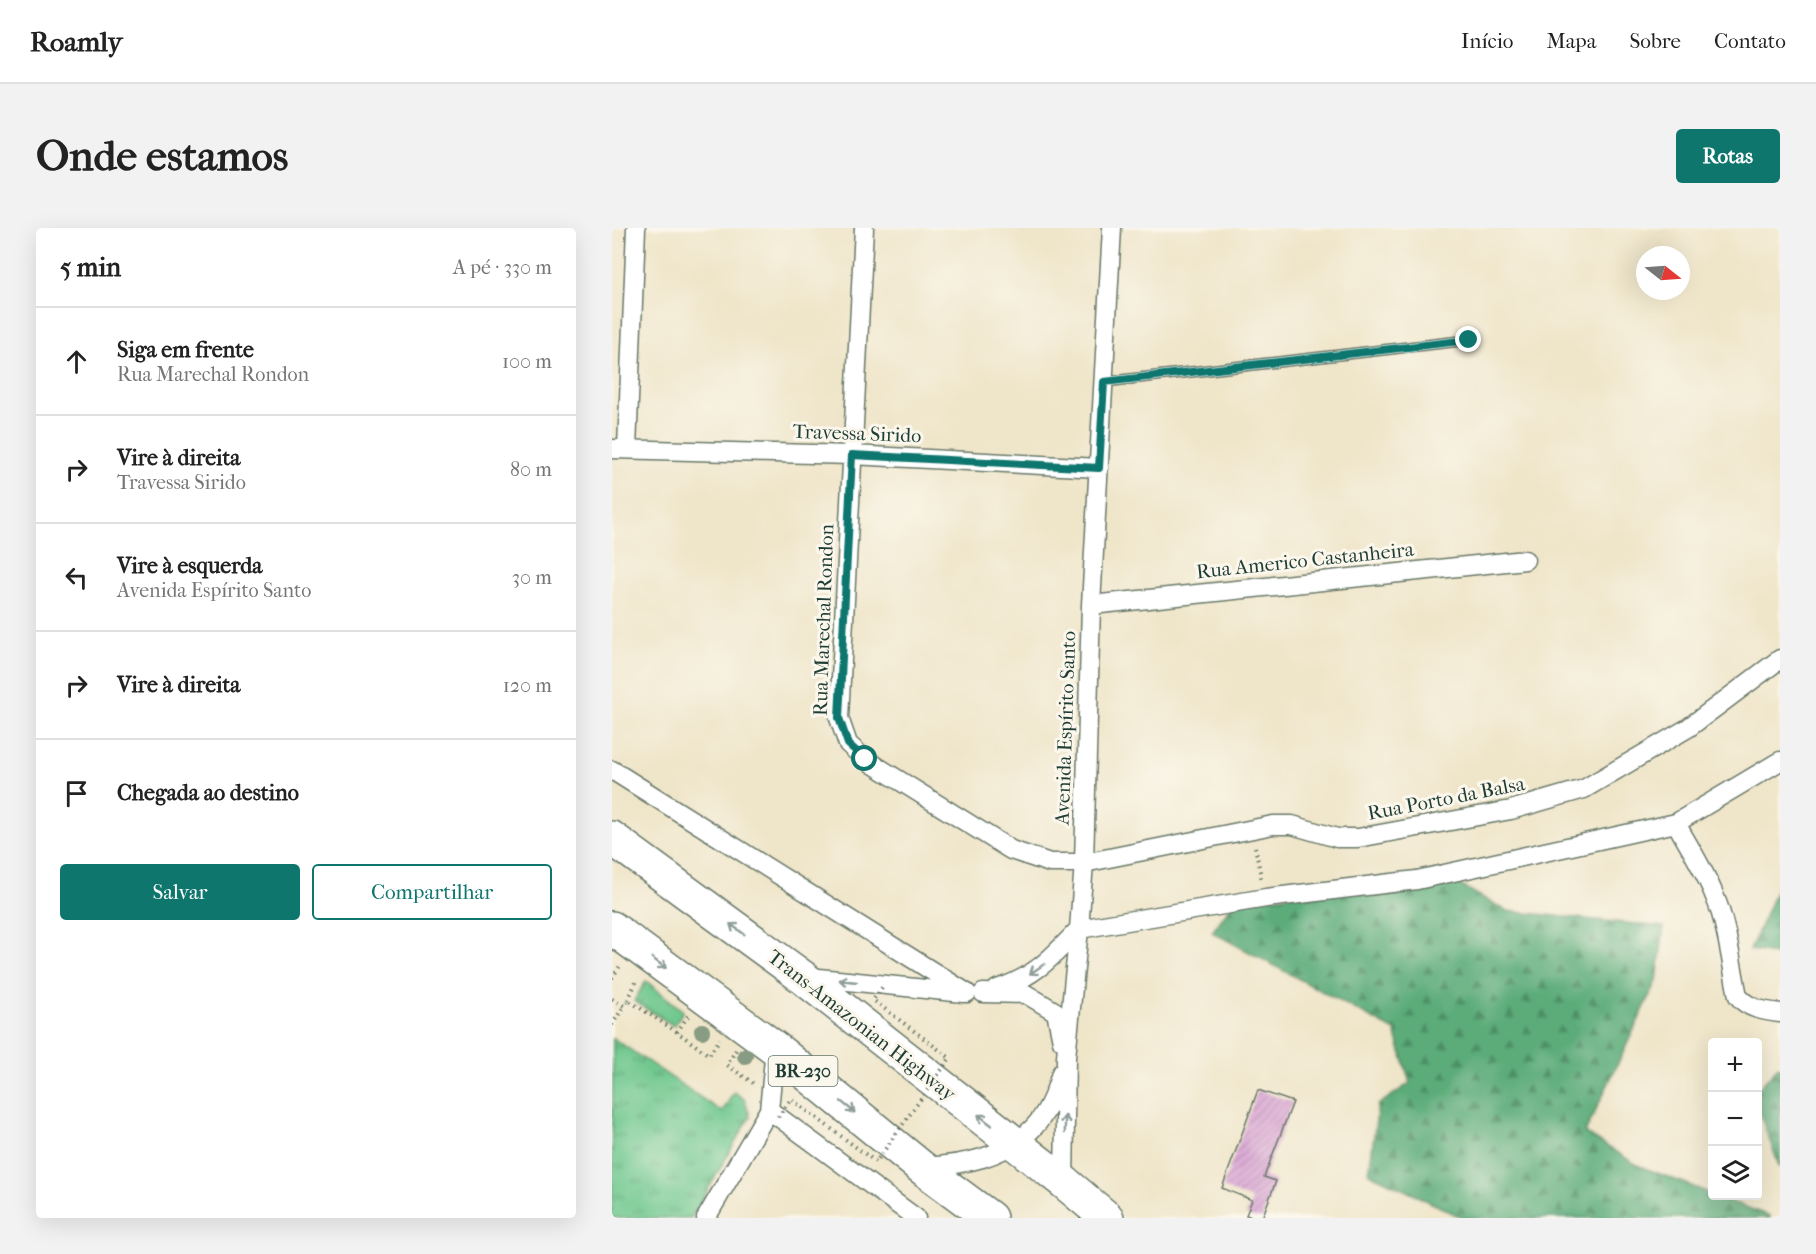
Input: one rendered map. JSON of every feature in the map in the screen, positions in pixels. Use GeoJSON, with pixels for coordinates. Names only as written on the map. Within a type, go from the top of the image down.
{"type":"FeatureCollection","features":[{"type":"Feature","properties":{"kind":"highway","name":"Trans-Amazonian Highway"},"geometry":{"type":"LineString","coordinates":[[612,838],[801,976],[1107,1218]]}},
{"type":"Feature","properties":{"kind":"highway","name":"BR-230"},"geometry":{"type":"LineString","coordinates":[[612,928],[775,1048],[921,1167],[990,1218]]}},
{"type":"Feature","properties":{"kind":"street"},"geometry":{"type":"LineString","coordinates":[[619,449],[636,228]]}},
{"type":"Feature","properties":{"kind":"street","name":"Rua Marechal Rondon"},"geometry":{"type":"LineString","coordinates":[[864,228],[839,718],[848,744],[865,759],[1011,850],[1050,863],[1084,863]]}},
{"type":"Feature","properties":{"kind":"street","name":"Avenida Espírito Santo"},"geometry":{"type":"LineString","coordinates":[[1066,1057],[1084,863],[1091,605],[1112,228]]}},
{"type":"Feature","properties":{"kind":"street","name":"Travessa Sirido"},"geometry":{"type":"LineString","coordinates":[[619,449],[852,455],[1099,468]]}},
{"type":"Feature","properties":{"kind":"street","name":"Rua Americo Castanheira"},"geometry":{"type":"LineString","coordinates":[[1091,605],[1525,560]]}},
{"type":"Feature","properties":{"kind":"street","name":"Rua Porto da Balsa"},"geometry":{"type":"LineString","coordinates":[[1084,863],[1273,825],[1292,825],[1336,838],[1358,838],[1511,810],[1584,789],[1688,728],[1780,659]]}},
{"type":"Feature","properties":{"kind":"street"},"geometry":{"type":"LineString","coordinates":[[612,770],[975,993],[1017,982],[1045,964],[1079,930],[1266,898],[1417,880],[1676,823],[1780,761]]}},
{"type":"Feature","properties":{"kind":"street"},"geometry":{"type":"LineString","coordinates":[[1676,823],[1703,871],[1715,898],[1724,926],[1737,996],[1744,1004],[1756,1009],[1780,1013]]}},
{"type":"Feature","properties":{"kind":"street"},"geometry":{"type":"LineString","coordinates":[[801,976],[975,993],[1026,994],[1056,1012],[1066,1057],[1064,1182]]}},
{"type":"Feature","properties":{"kind":"street"},"geometry":{"type":"LineString","coordinates":[[706,1218],[774,1114],[775,1048]]}},
{"type":"Feature","properties":{"kind":"street"},"geometry":{"type":"LineString","coordinates":[[921,1167],[953,1166],[983,1159],[1014,1143],[1035,1127],[1055,1094],[1066,1057]]}},
{"type":"Feature","properties":{"kind":"street"},"geometry":{"type":"LineString","coordinates":[[774,1114],[916,1218]]}},
{"type":"Feature","properties":{"kind":"lane"},"geometry":{"type":"LineString","coordinates":[[1104,382],[1469,340]]}},
{"type":"Feature","properties":{"kind":"path"},"geometry":{"type":"LineString","coordinates":[[1251,829],[1266,898]]}},
{"type":"Feature","properties":{"kind":"path"},"geometry":{"type":"LineString","coordinates":[[774,1114],[790,1099],[876,1162],[950,1058],[873,1000],[884,985]]}},
{"type":"Feature","properties":{"kind":"path"},"geometry":{"type":"LineString","coordinates":[[612,999],[624,1006]]}},
{"type":"Feature","properties":{"kind":"path"},"geometry":{"type":"LineString","coordinates":[[612,1025],[628,1000],[709,1055],[723,1035]]}},
{"type":"Feature","properties":{"kind":"path"},"geometry":{"type":"LineString","coordinates":[[677,1032],[690,1012]]}},
{"type":"Feature","properties":{"kind":"path"},"geometry":{"type":"LineString","coordinates":[[738,1046],[727,1065],[760,1088]]}},
{"type":"Feature","properties":{"kind":"green space"},"geometry":{"type":"Polygon","coordinates":[[[1442,875],[1507,911],[1664,927],[1657,981],[1585,1133],[1637,1165],[1708,1192],[1708,1200],[1727,1200],[1770,1216],[1770,1218],[1463,1218],[1369,1173],[1378,1105],[1410,1083],[1395,1031],[1212,932],[1233,903],[1442,875]]]}},
{"type":"Feature","properties":{"kind":"green space"},"geometry":{"type":"Polygon","coordinates":[[[1780,881],[1780,955],[1750,950],[1780,881]]]}},
{"type":"Feature","properties":{"kind":"green space"},"geometry":{"type":"Polygon","coordinates":[[[646,981],[683,1011],[674,1026],[634,1001],[646,981]]]}},
{"type":"Feature","properties":{"kind":"green space"},"geometry":{"type":"Polygon","coordinates":[[[613,1038],[722,1112],[734,1092],[745,1100],[750,1117],[691,1218],[612,1218],[613,1038]]]}},
{"type":"Feature","properties":{"kind":"green space"},"geometry":{"type":"Polygon","coordinates":[[[1778,1067],[1780,1068],[1780,1168],[1762,1120],[1762,1085],[1778,1067]]]}},
{"type":"Feature","properties":{"kind":"building"},"geometry":{"type":"Polygon","coordinates":[[[1258,1090],[1293,1102],[1264,1177],[1276,1181],[1262,1218],[1254,1218],[1246,1215],[1252,1200],[1222,1188],[1258,1090]]]}},
{"type":"Feature","properties":{"kind":"route"},"geometry":{"type":"LineString","coordinates":[[865,759],[848,744],[839,718],[852,455],[1099,468],[1104,382],[1469,340]]}}]}
